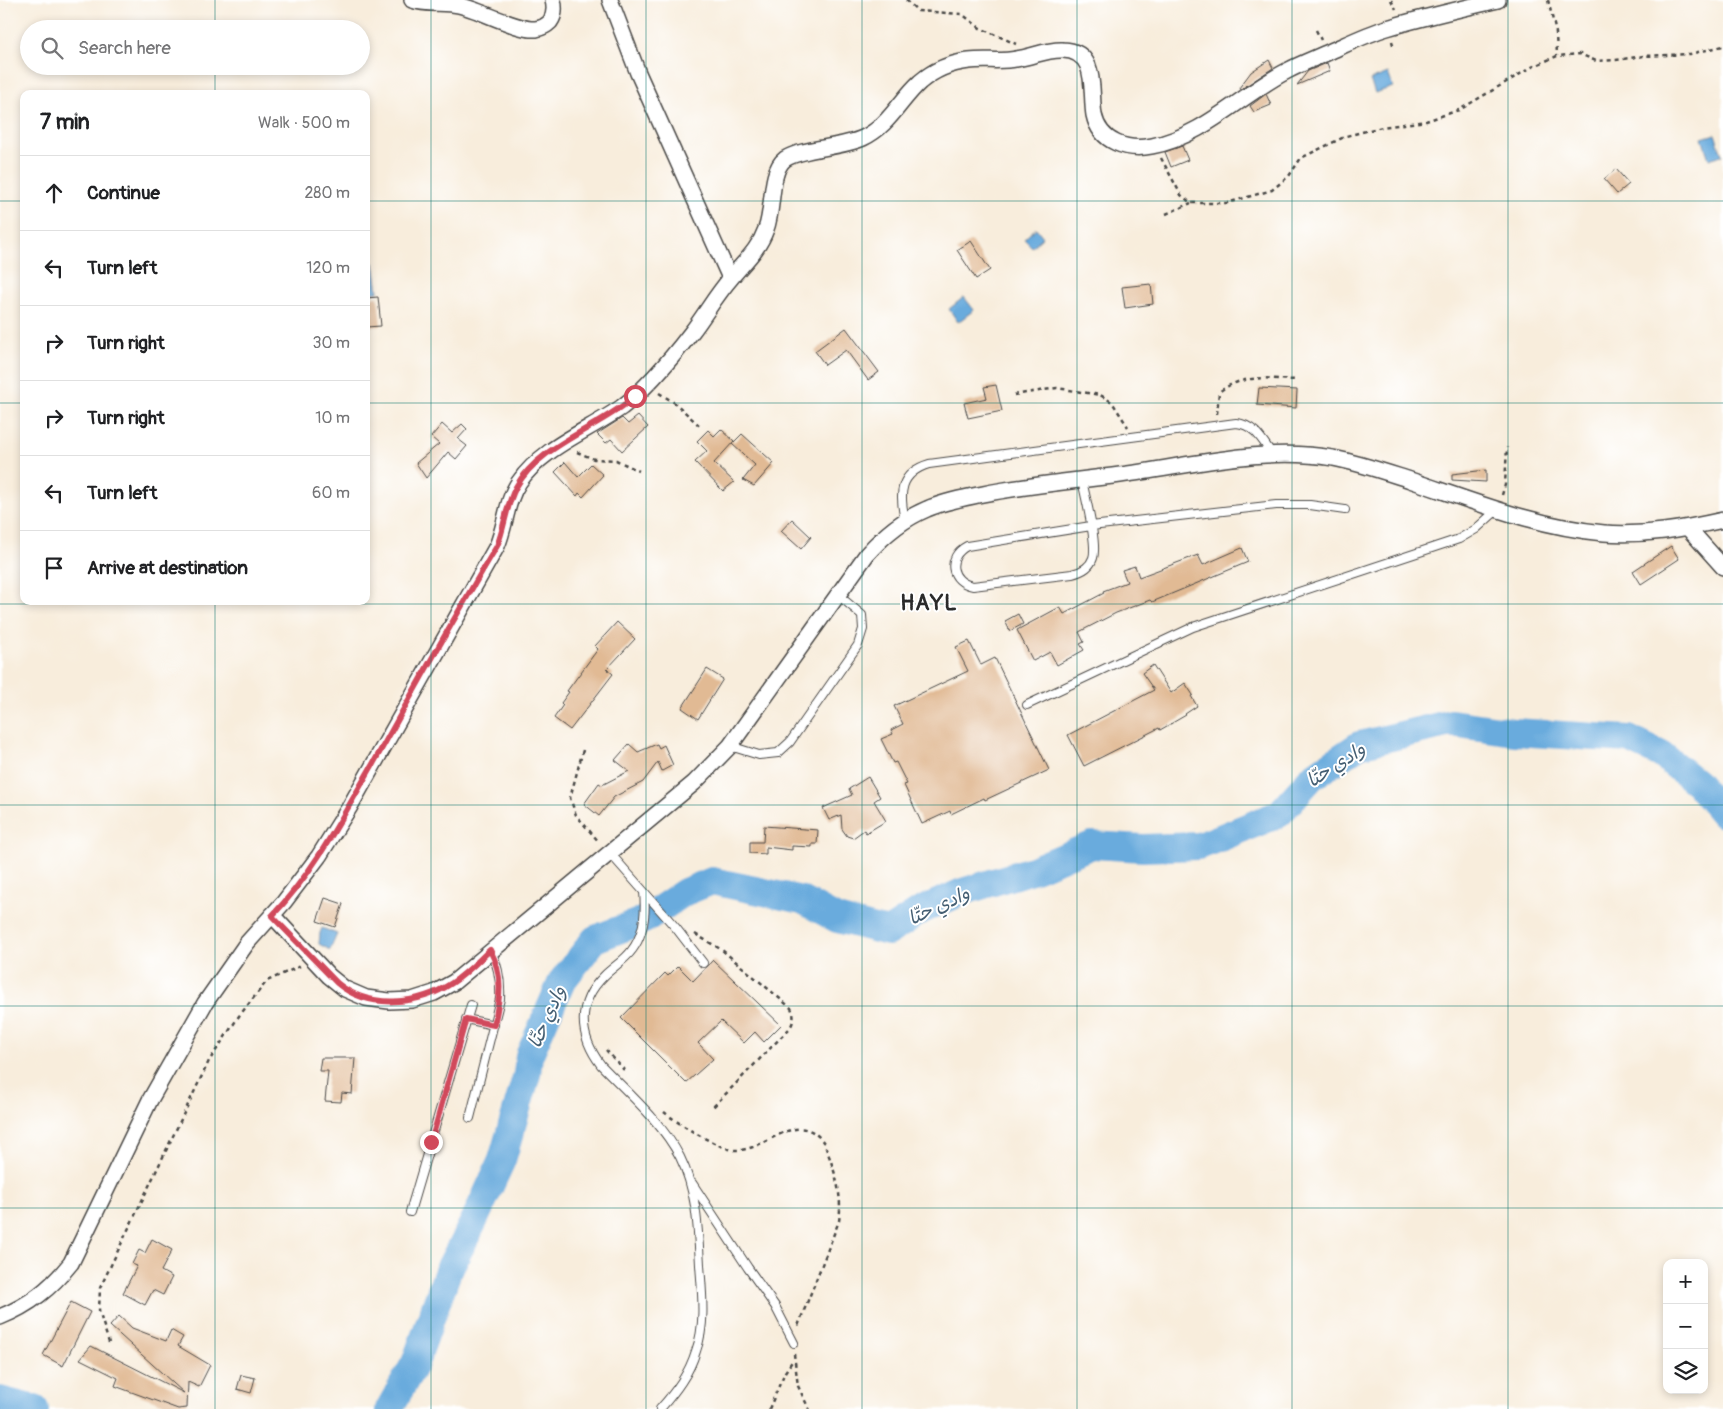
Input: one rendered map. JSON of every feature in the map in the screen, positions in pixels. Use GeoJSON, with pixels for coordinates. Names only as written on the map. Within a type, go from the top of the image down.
{"type":"FeatureCollection","features":[{"type":"Feature","properties":{"kind":"street"},"geometry":{"type":"LineString","coordinates":[[412,0],[425,3],[458,5],[535,29],[542,28],[552,19],[555,12],[553,0]]}},
{"type":"Feature","properties":{"kind":"street"},"geometry":{"type":"LineString","coordinates":[[610,0],[638,73],[730,278]]}},
{"type":"Feature","properties":{"kind":"street"},"geometry":{"type":"LineString","coordinates":[[0,1317],[32,1302],[60,1277],[71,1263],[150,1100],[190,1028],[218,983],[247,943],[297,887],[349,808],[497,546],[503,531],[508,505],[516,486],[530,469],[560,446],[619,408],[644,387],[691,333],[730,278],[756,250],[765,233],[771,213],[776,171],[780,164],[796,154],[848,144],[873,132],[887,121],[904,98],[921,82],[932,73],[944,67],[970,60],[1012,60],[1060,50],[1069,50],[1083,59],[1090,72],[1094,116],[1100,130],[1118,145],[1127,147],[1155,146],[1185,136],[1222,114],[1280,74],[1356,39],[1388,28],[1498,0]]}},
{"type":"Feature","properties":{"kind":"street"},"geometry":{"type":"LineString","coordinates":[[272,916],[345,989],[366,998],[389,1001],[412,1000],[434,993],[454,982],[490,950],[694,783],[730,746],[836,594],[884,535],[905,520],[928,508],[952,500],[1018,487],[1272,454],[1306,454],[1363,465],[1498,509],[1557,525],[1604,533],[1652,533],[1689,528],[1723,520]]}},
{"type":"Feature","properties":{"kind":"street"},"geometry":{"type":"LineString","coordinates":[[1689,528],[1723,566]]}},
{"type":"Feature","properties":{"kind":"lane"},"geometry":{"type":"LineString","coordinates":[[905,520],[901,504],[903,486],[911,474],[922,466],[1236,423],[1248,426],[1258,434],[1272,454]]}},
{"type":"Feature","properties":{"kind":"lane"},"geometry":{"type":"LineString","coordinates":[[1082,480],[1090,526],[1094,547],[1093,558],[1085,569],[1079,572],[973,586],[962,582],[954,573],[953,560],[956,554],[967,546],[1090,526],[1276,506],[1310,505],[1344,510]]}},
{"type":"Feature","properties":{"kind":"lane"},"geometry":{"type":"LineString","coordinates":[[1027,705],[1193,628],[1459,539],[1476,529],[1498,509]]}},
{"type":"Feature","properties":{"kind":"lane"},"geometry":{"type":"LineString","coordinates":[[730,746],[759,754],[778,753],[796,734],[858,645],[863,629],[862,615],[836,594]]}},
{"type":"Feature","properties":{"kind":"lane"},"geometry":{"type":"LineString","coordinates":[[610,852],[676,928],[703,963]]}},
{"type":"Feature","properties":{"kind":"lane"},"geometry":{"type":"LineString","coordinates":[[644,892],[646,910],[642,930],[632,950],[592,990],[584,1013],[585,1032],[592,1053],[667,1136],[679,1156],[694,1198],[703,1301],[702,1329],[697,1350],[689,1370],[678,1389],[660,1409]]}},
{"type":"Feature","properties":{"kind":"lane"},"geometry":{"type":"LineString","coordinates":[[470,1118],[500,999],[500,979],[495,959],[490,950]]}},
{"type":"Feature","properties":{"kind":"lane"},"geometry":{"type":"LineString","coordinates":[[410,1212],[471,1005]]}},
{"type":"Feature","properties":{"kind":"lane"},"geometry":{"type":"LineString","coordinates":[[466,1019],[494,1025]]}},
{"type":"Feature","properties":{"kind":"lane"},"geometry":{"type":"LineString","coordinates":[[688,1177],[775,1306],[794,1343]]}},
{"type":"Feature","properties":{"kind":"path"},"geometry":{"type":"LineString","coordinates":[[906,0],[918,11],[962,14],[980,28],[999,38],[1021,46]]}},
{"type":"Feature","properties":{"kind":"path"},"geometry":{"type":"LineString","coordinates":[[1548,0],[1556,33],[1557,56]]}},
{"type":"Feature","properties":{"kind":"path"},"geometry":{"type":"LineString","coordinates":[[1166,214],[1191,203],[1227,204],[1272,190],[1289,176],[1301,158],[1346,136],[1382,127],[1426,121],[1459,110],[1532,67],[1557,56],[1580,54],[1596,61],[1616,60],[1644,56],[1690,54],[1723,46]]}},
{"type":"Feature","properties":{"kind":"path"},"geometry":{"type":"LineString","coordinates":[[1155,146],[1181,195],[1191,203]]}},
{"type":"Feature","properties":{"kind":"path"},"geometry":{"type":"LineString","coordinates":[[1218,425],[1219,392],[1231,384],[1251,378],[1297,380]]}},
{"type":"Feature","properties":{"kind":"path"},"geometry":{"type":"LineString","coordinates":[[644,387],[661,394],[675,403],[701,428]]}},
{"type":"Feature","properties":{"kind":"path"},"geometry":{"type":"LineString","coordinates":[[1014,395],[1057,388],[1100,395],[1112,402],[1118,409],[1133,437]]}},
{"type":"Feature","properties":{"kind":"path"},"geometry":{"type":"LineString","coordinates":[[560,446],[594,459],[616,460],[639,471]]}},
{"type":"Feature","properties":{"kind":"path"},"geometry":{"type":"LineString","coordinates":[[1498,509],[1505,485],[1507,447]]}},
{"type":"Feature","properties":{"kind":"path"},"geometry":{"type":"LineString","coordinates":[[583,750],[570,798],[576,815],[592,835],[610,852]]}},
{"type":"Feature","properties":{"kind":"path"},"geometry":{"type":"LineString","coordinates":[[676,928],[702,937],[722,950],[791,1008],[793,1013],[794,1019],[789,1029],[713,1107]]}},
{"type":"Feature","properties":{"kind":"path"},"geometry":{"type":"LineString","coordinates":[[109,1343],[99,1311],[100,1288],[209,1062],[239,1016],[267,980],[313,959]]}},
{"type":"Feature","properties":{"kind":"path"},"geometry":{"type":"LineString","coordinates":[[602,1045],[626,1072]]}},
{"type":"Feature","properties":{"kind":"path"},"geometry":{"type":"LineString","coordinates":[[662,1110],[680,1123],[720,1146],[732,1150],[748,1148],[797,1128],[810,1130],[824,1143],[840,1191],[841,1209],[835,1232],[801,1314],[794,1343],[793,1360],[798,1386],[809,1409]]}},
{"type":"Feature","properties":{"kind":"path"},"geometry":{"type":"LineString","coordinates":[[769,1409],[784,1372],[793,1360]]}},
{"type":"Feature","properties":{"kind":"water"},"geometry":{"type":"Polygon","coordinates":[[[1388,73],[1393,87],[1375,93],[1370,80],[1388,73]]]}},
{"type":"Feature","properties":{"kind":"water"},"geometry":{"type":"Polygon","coordinates":[[[1715,134],[1722,155],[1709,159],[1702,138],[1715,134]]]}},
{"type":"Feature","properties":{"kind":"water"},"geometry":{"type":"Polygon","coordinates":[[[1036,228],[1043,237],[1032,247],[1024,239],[1036,228]]]}},
{"type":"Feature","properties":{"kind":"water"},"geometry":{"type":"Polygon","coordinates":[[[374,263],[378,292],[370,293],[370,264],[374,263]]]}},
{"type":"Feature","properties":{"kind":"water"},"geometry":{"type":"Polygon","coordinates":[[[964,297],[974,310],[958,322],[949,309],[964,297]]]}},
{"type":"Feature","properties":{"kind":"water"},"geometry":{"type":"Polygon","coordinates":[[[322,928],[337,934],[330,950],[319,944],[322,928]]]}},
{"type":"Feature","properties":{"kind":"building"},"geometry":{"type":"Polygon","coordinates":[[[1269,60],[1273,68],[1240,90],[1239,88],[1251,72],[1269,60]]]}},
{"type":"Feature","properties":{"kind":"building"},"geometry":{"type":"Polygon","coordinates":[[[1327,63],[1330,71],[1297,85],[1308,71],[1327,63]]]}},
{"type":"Feature","properties":{"kind":"building"},"geometry":{"type":"Polygon","coordinates":[[[1266,94],[1271,105],[1254,112],[1250,106],[1266,94]]]}},
{"type":"Feature","properties":{"kind":"building"},"geometry":{"type":"Polygon","coordinates":[[[1182,146],[1188,160],[1171,167],[1165,152],[1182,146]]]}},
{"type":"Feature","properties":{"kind":"building"},"geometry":{"type":"Polygon","coordinates":[[[1616,169],[1629,184],[1617,194],[1604,179],[1616,169]]]}},
{"type":"Feature","properties":{"kind":"building"},"geometry":{"type":"Polygon","coordinates":[[[971,241],[990,270],[976,279],[957,250],[971,241]]]}},
{"type":"Feature","properties":{"kind":"building"},"geometry":{"type":"Polygon","coordinates":[[[1151,284],[1153,304],[1125,308],[1122,287],[1151,284]]]}},
{"type":"Feature","properties":{"kind":"building"},"geometry":{"type":"Polygon","coordinates":[[[378,297],[381,326],[370,327],[370,298],[378,297]]]}},
{"type":"Feature","properties":{"kind":"building"},"geometry":{"type":"Polygon","coordinates":[[[846,328],[879,372],[868,380],[846,350],[825,365],[815,351],[846,328]]]}},
{"type":"Feature","properties":{"kind":"building"},"geometry":{"type":"Polygon","coordinates":[[[996,385],[1002,411],[968,418],[964,403],[987,398],[984,387],[996,385]]]}},
{"type":"Feature","properties":{"kind":"building"},"geometry":{"type":"Polygon","coordinates":[[[1259,388],[1297,390],[1296,408],[1257,405],[1259,388]]]}},
{"type":"Feature","properties":{"kind":"building"},"geometry":{"type":"Polygon","coordinates":[[[638,416],[648,427],[622,451],[611,439],[606,443],[597,434],[622,418],[628,424],[638,416]]]}},
{"type":"Feature","properties":{"kind":"building"},"geometry":{"type":"Polygon","coordinates":[[[442,424],[452,433],[462,424],[467,429],[458,439],[467,446],[456,459],[448,452],[426,478],[416,463],[439,444],[431,437],[442,424]]]}},
{"type":"Feature","properties":{"kind":"building"},"geometry":{"type":"Polygon","coordinates":[[[721,429],[734,441],[714,463],[734,482],[723,491],[695,462],[707,451],[697,441],[708,430],[714,436],[721,429]]]}},
{"type":"Feature","properties":{"kind":"building"},"geometry":{"type":"Polygon","coordinates":[[[742,434],[774,463],[754,486],[743,480],[755,465],[732,444],[742,434]]]}},
{"type":"Feature","properties":{"kind":"building"},"geometry":{"type":"Polygon","coordinates":[[[565,462],[578,477],[591,464],[603,475],[583,497],[579,493],[577,496],[555,472],[565,462]]]}},
{"type":"Feature","properties":{"kind":"building"},"geometry":{"type":"Polygon","coordinates":[[[1486,470],[1486,482],[1452,480],[1452,474],[1486,470]]]}},
{"type":"Feature","properties":{"kind":"building"},"geometry":{"type":"Polygon","coordinates":[[[792,519],[811,537],[801,549],[781,531],[792,519]]]}},
{"type":"Feature","properties":{"kind":"building"},"geometry":{"type":"Polygon","coordinates":[[[1671,546],[1679,559],[1641,584],[1633,571],[1671,546]]]}},
{"type":"Feature","properties":{"kind":"building"},"geometry":{"type":"Polygon","coordinates":[[[1242,548],[1248,562],[1152,602],[1150,600],[1116,613],[1079,632],[1084,642],[1080,644],[1084,650],[1057,665],[1050,652],[1033,661],[1017,630],[1060,607],[1064,614],[1104,593],[1103,591],[1127,582],[1122,570],[1135,566],[1139,577],[1198,555],[1203,565],[1242,548]]]}},
{"type":"Feature","properties":{"kind":"building"},"geometry":{"type":"Polygon","coordinates":[[[1018,614],[1023,624],[1010,631],[1005,621],[1018,614]]]}},
{"type":"Feature","properties":{"kind":"building"},"geometry":{"type":"Polygon","coordinates":[[[617,622],[635,639],[607,669],[613,674],[570,730],[554,718],[563,705],[561,703],[569,692],[567,691],[598,649],[595,646],[617,622]]]}},
{"type":"Feature","properties":{"kind":"building"},"geometry":{"type":"Polygon","coordinates":[[[969,641],[981,665],[995,658],[1049,770],[985,800],[984,798],[951,814],[950,811],[922,824],[904,785],[907,784],[896,762],[893,763],[881,739],[893,734],[891,730],[903,724],[894,706],[968,671],[956,647],[969,641]]]}},
{"type":"Feature","properties":{"kind":"building"},"geometry":{"type":"Polygon","coordinates":[[[1153,665],[1171,693],[1185,683],[1193,695],[1191,696],[1197,706],[1186,715],[1160,730],[1159,728],[1084,766],[1068,735],[1154,690],[1142,673],[1153,665]]]}},
{"type":"Feature","properties":{"kind":"building"},"geometry":{"type":"Polygon","coordinates":[[[707,669],[723,679],[698,719],[682,708],[707,669]]]}},
{"type":"Feature","properties":{"kind":"building"},"geometry":{"type":"Polygon","coordinates":[[[629,744],[638,752],[657,744],[659,748],[664,745],[673,765],[662,771],[658,762],[643,782],[614,797],[599,816],[584,804],[599,783],[602,785],[629,771],[615,760],[629,744]]]}},
{"type":"Feature","properties":{"kind":"building"},"geometry":{"type":"Polygon","coordinates":[[[868,777],[880,797],[874,801],[886,821],[866,833],[864,830],[853,838],[847,836],[842,829],[841,815],[829,820],[823,808],[852,795],[849,789],[868,777]]]}},
{"type":"Feature","properties":{"kind":"building"},"geometry":{"type":"Polygon","coordinates":[[[764,826],[818,830],[817,844],[812,844],[812,847],[792,846],[792,850],[766,847],[766,854],[750,853],[750,842],[763,842],[764,826]]]}},
{"type":"Feature","properties":{"kind":"building"},"geometry":{"type":"Polygon","coordinates":[[[325,898],[343,904],[335,927],[317,921],[325,898]]]}},
{"type":"Feature","properties":{"kind":"building"},"geometry":{"type":"Polygon","coordinates":[[[713,960],[781,1025],[764,1042],[755,1032],[744,1043],[721,1021],[698,1043],[713,1059],[686,1083],[621,1018],[665,973],[668,976],[678,966],[693,981],[713,960]]]}},
{"type":"Feature","properties":{"kind":"building"},"geometry":{"type":"Polygon","coordinates":[[[321,1058],[355,1058],[352,1094],[342,1093],[341,1102],[325,1101],[328,1071],[319,1071],[321,1058]]]}},
{"type":"Feature","properties":{"kind":"building"},"geometry":{"type":"Polygon","coordinates":[[[152,1239],[172,1250],[161,1271],[172,1277],[163,1295],[153,1290],[145,1305],[123,1293],[137,1266],[132,1264],[139,1250],[145,1253],[152,1239]]]}},
{"type":"Feature","properties":{"kind":"building"},"geometry":{"type":"Polygon","coordinates":[[[71,1302],[90,1312],[63,1366],[43,1355],[71,1302]]]}},
{"type":"Feature","properties":{"kind":"building"},"geometry":{"type":"Polygon","coordinates":[[[119,1316],[132,1328],[166,1341],[171,1330],[183,1337],[178,1346],[210,1365],[199,1387],[188,1382],[187,1408],[178,1409],[115,1386],[118,1378],[80,1359],[91,1346],[184,1393],[110,1326],[119,1316]]]}},
{"type":"Feature","properties":{"kind":"building"},"geometry":{"type":"Polygon","coordinates":[[[241,1375],[255,1378],[251,1393],[237,1389],[241,1375]]]}},
{"type":"Feature","properties":{"kind":"waterway","name":"وادي حتّا"},"geometry":{"type":"LineString","coordinates":[[389,1409],[415,1363],[448,1271],[474,1221],[502,1160],[527,1074],[529,1056],[562,981],[595,939],[644,920],[685,892],[712,881],[802,900],[837,919],[888,932],[922,910],[962,892],[1035,869],[1092,845],[1143,848],[1198,846],[1210,842],[1279,814],[1312,777],[1359,745],[1451,723],[1514,732],[1629,739],[1662,755],[1697,783],[1723,814]]}},
{"type":"Feature","properties":{"kind":"waterway","name":"وادي حتّا"},"geometry":{"type":"LineString","coordinates":[[0,1400],[35,1409]]}},
{"type":"Feature","properties":{"kind":"district","name":"HAYL"},"geometry":{"type":"Point","coordinates":[929,603]}},
{"type":"Feature","properties":{"kind":"route"},"geometry":{"type":"LineString","coordinates":[[431,1142],[466,1019],[494,1025],[501,989],[498,969],[490,950],[454,982],[434,993],[412,1000],[389,1001],[366,998],[345,989],[337,983],[272,916],[297,887],[335,832],[349,808],[497,546],[503,531],[511,496],[521,478],[549,453],[613,413],[635,396]]}}]}
